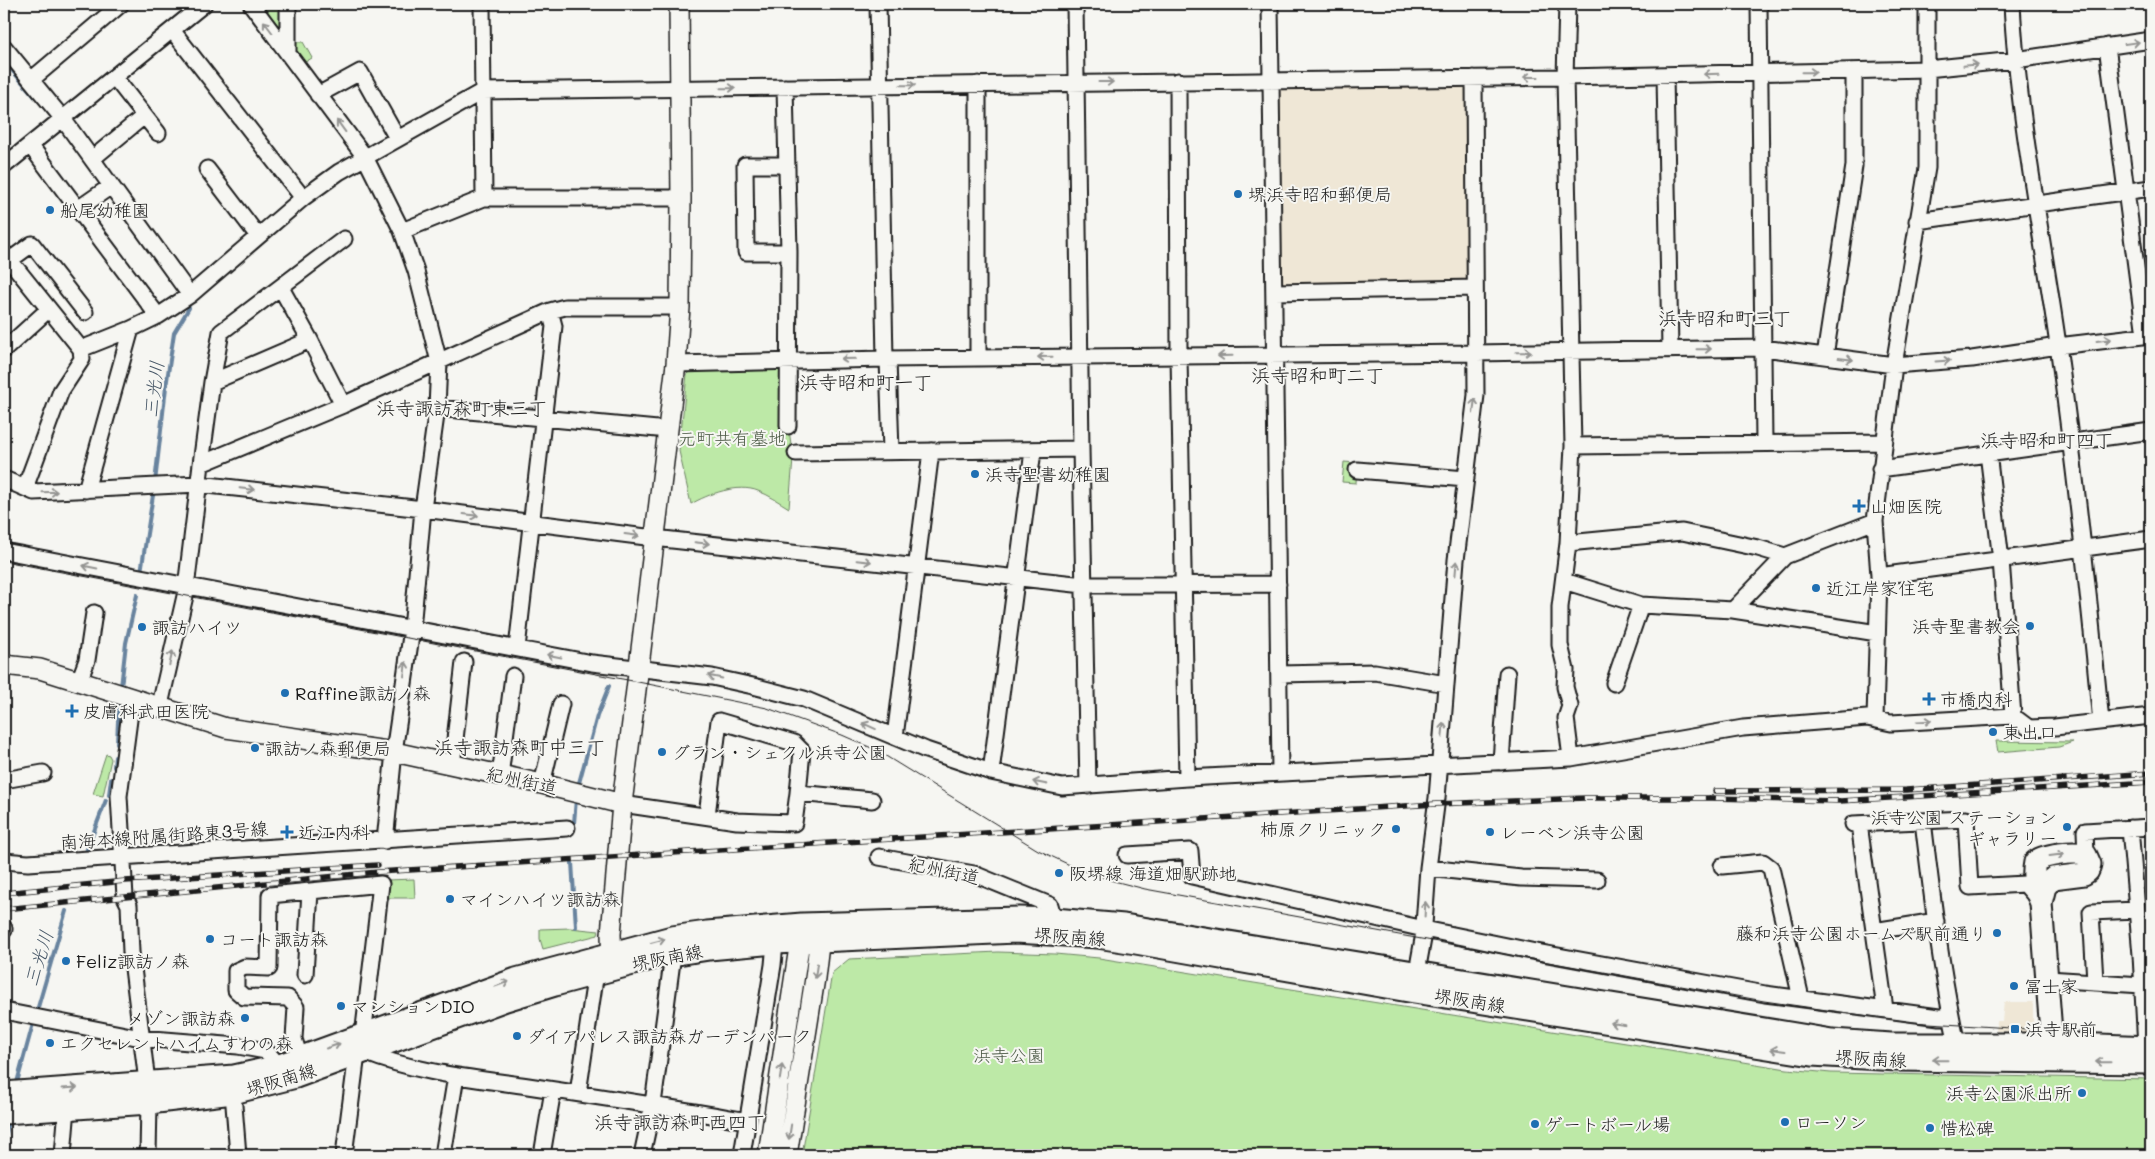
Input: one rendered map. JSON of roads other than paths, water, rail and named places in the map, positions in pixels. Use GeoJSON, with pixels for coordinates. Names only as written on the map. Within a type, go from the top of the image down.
{"type":"FeatureCollection","features":[{"type":"Feature","properties":{"kind":"main road"},"geometry":{"type":"LineString","coordinates":[[2053,1053],[2041,903],[2036,891],[2035,862],[2042,857],[2076,853],[2086,855]]}},
{"type":"Feature","properties":{"kind":"main road","name":"堺阪南線"},"geometry":{"type":"LineString","coordinates":[[607,965],[709,948],[775,943],[811,932],[1054,919],[1124,925],[1356,962],[1415,983],[1812,1055],[1897,1060],[2053,1053],[2149,1053]]}},
{"type":"Feature","properties":{"kind":"main road","name":"堺阪南線"},"geometry":{"type":"LineString","coordinates":[[11,1102],[148,1092],[234,1093],[296,1077],[361,1047],[607,965],[672,937],[706,932],[1016,932],[1097,937],[1832,1040],[1859,1043],[1957,1044],[2053,1053]]}},
{"type":"Feature","properties":{"kind":"main road","name":"堺阪南線"},"geometry":{"type":"LineString","coordinates":[[11,1102],[67,1108],[234,1076],[274,1067],[300,1058],[361,1047]]}},
{"type":"Feature","properties":{"kind":"street"},"geometry":{"type":"LineString","coordinates":[[31,80],[121,4]]}},
{"type":"Feature","properties":{"kind":"street"},"geometry":{"type":"LineString","coordinates":[[4,166],[204,4]]}},
{"type":"Feature","properties":{"kind":"street"},"geometry":{"type":"LineString","coordinates":[[251,4],[364,157],[402,231],[416,271],[439,362],[437,408],[423,508],[412,628],[394,752],[385,840]]}},
{"type":"Feature","properties":{"kind":"street"},"geometry":{"type":"LineString","coordinates":[[288,4],[288,54]]}},
{"type":"Feature","properties":{"kind":"street"},"geometry":{"type":"LineString","coordinates":[[482,4],[484,198]]}},
{"type":"Feature","properties":{"kind":"street"},"geometry":{"type":"LineString","coordinates":[[578,1093],[607,965],[622,804],[640,670],[654,538],[676,364],[680,307],[681,198],[679,4]]}},
{"type":"Feature","properties":{"kind":"street"},"geometry":{"type":"LineString","coordinates":[[878,4],[886,359],[891,452]]}},
{"type":"Feature","properties":{"kind":"street"},"geometry":{"type":"LineString","coordinates":[[1076,4],[1081,449],[1088,786]]}},
{"type":"Feature","properties":{"kind":"street"},"geometry":{"type":"LineString","coordinates":[[1270,4],[1280,773]]}},
{"type":"Feature","properties":{"kind":"street"},"geometry":{"type":"LineString","coordinates":[[1567,4],[1565,77],[1573,446],[1568,543],[1560,607],[1560,645],[1566,670],[1566,687],[1570,706],[1566,718],[1570,758]]}},
{"type":"Feature","properties":{"kind":"street"},"geometry":{"type":"LineString","coordinates":[[1759,4],[1764,444]]}},
{"type":"Feature","properties":{"kind":"street"},"geometry":{"type":"LineString","coordinates":[[1875,719],[1879,576],[1875,521],[1883,442],[1894,365],[1927,168],[1927,4]]}},
{"type":"Feature","properties":{"kind":"street"},"geometry":{"type":"LineString","coordinates":[[2012,4],[2015,60],[2058,346],[2084,548],[2101,722]]}},
{"type":"Feature","properties":{"kind":"street"},"geometry":{"type":"LineString","coordinates":[[172,30],[303,198]]}},
{"type":"Feature","properties":{"kind":"street"},"geometry":{"type":"LineString","coordinates":[[82,349],[131,329],[158,316],[186,299],[303,198],[339,172],[483,91],[1565,77],[1927,69],[2015,60],[2151,40]]}},
{"type":"Feature","properties":{"kind":"street"},"geometry":{"type":"LineString","coordinates":[[4,46],[31,80],[59,122],[92,159],[107,188],[186,299]]}},
{"type":"Feature","properties":{"kind":"street"},"geometry":{"type":"LineString","coordinates":[[676,364],[787,360],[1763,348],[1894,365],[1972,359],[2148,335],[2126,191],[2107,46]]}},
{"type":"Feature","properties":{"kind":"street"},"geometry":{"type":"LineString","coordinates":[[1825,356],[1854,166],[1854,71]]}},
{"type":"Feature","properties":{"kind":"street"},"geometry":{"type":"LineString","coordinates":[[318,94],[360,72],[397,138]]}},
{"type":"Feature","properties":{"kind":"street"},"geometry":{"type":"LineString","coordinates":[[1665,75],[1670,350]]}},
{"type":"Feature","properties":{"kind":"street"},"geometry":{"type":"LineString","coordinates":[[115,78],[158,133]]}},
{"type":"Feature","properties":{"kind":"street"},"geometry":{"type":"LineString","coordinates":[[1415,983],[1424,929],[1428,868],[1440,764],[1456,560],[1476,395],[1474,78]]}},
{"type":"Feature","properties":{"kind":"street"},"geometry":{"type":"LineString","coordinates":[[1178,81],[1179,356],[1185,585],[1187,778]]}},
{"type":"Feature","properties":{"kind":"street"},"geometry":{"type":"LineString","coordinates":[[978,84],[978,358]]}},
{"type":"Feature","properties":{"kind":"street"},"geometry":{"type":"LineString","coordinates":[[785,87],[789,252],[788,426]]}},
{"type":"Feature","properties":{"kind":"street"},"geometry":{"type":"LineString","coordinates":[[92,159],[144,116]]}},
{"type":"Feature","properties":{"kind":"street"},"geometry":{"type":"LineString","coordinates":[[30,145],[158,316]]}},
{"type":"Feature","properties":{"kind":"street"},"geometry":{"type":"LineString","coordinates":[[787,165],[745,165],[746,252],[789,252]]}},
{"type":"Feature","properties":{"kind":"street"},"geometry":{"type":"LineString","coordinates":[[207,169],[258,236]]}},
{"type":"Feature","properties":{"kind":"street"},"geometry":{"type":"LineString","coordinates":[[78,209],[107,188]]}},
{"type":"Feature","properties":{"kind":"street"},"geometry":{"type":"LineString","coordinates":[[1917,221],[2151,188]]}},
{"type":"Feature","properties":{"kind":"street"},"geometry":{"type":"LineString","coordinates":[[402,231],[484,198],[681,198]]}},
{"type":"Feature","properties":{"kind":"street"},"geometry":{"type":"LineString","coordinates":[[160,705],[187,584],[212,382],[221,332],[344,239]]}},
{"type":"Feature","properties":{"kind":"street"},"geometry":{"type":"LineString","coordinates":[[24,488],[61,391],[82,359],[82,349],[7,257],[32,244],[85,312]]}},
{"type":"Feature","properties":{"kind":"street"},"geometry":{"type":"LineString","coordinates":[[281,288],[344,405]]}},
{"type":"Feature","properties":{"kind":"street"},"geometry":{"type":"LineString","coordinates":[[1275,292],[1475,288]]}},
{"type":"Feature","properties":{"kind":"street"},"geometry":{"type":"LineString","coordinates":[[201,464],[344,405],[550,311],[565,307],[680,307]]}},
{"type":"Feature","properties":{"kind":"street"},"geometry":{"type":"LineString","coordinates":[[4,350],[49,309]]}},
{"type":"Feature","properties":{"kind":"street"},"geometry":{"type":"LineString","coordinates":[[517,648],[554,326],[550,311]]}},
{"type":"Feature","properties":{"kind":"street"},"geometry":{"type":"LineString","coordinates":[[86,490],[131,329]]}},
{"type":"Feature","properties":{"kind":"street"},"geometry":{"type":"LineString","coordinates":[[212,382],[310,340]]}},
{"type":"Feature","properties":{"kind":"street"},"geometry":{"type":"LineString","coordinates":[[437,408],[668,430]]}},
{"type":"Feature","properties":{"kind":"street"},"geometry":{"type":"LineString","coordinates":[[1880,469],[2151,431]]}},
{"type":"Feature","properties":{"kind":"street"},"geometry":{"type":"LineString","coordinates":[[1573,446],[1883,442]]}},
{"type":"Feature","properties":{"kind":"street"},"geometry":{"type":"LineString","coordinates":[[796,453],[1081,449]]}},
{"type":"Feature","properties":{"kind":"street"},"geometry":{"type":"LineString","coordinates":[[991,772],[1033,451]]}},
{"type":"Feature","properties":{"kind":"street"},"geometry":{"type":"LineString","coordinates":[[895,737],[931,452]]}},
{"type":"Feature","properties":{"kind":"street"},"geometry":{"type":"LineString","coordinates":[[1988,453],[2001,560],[2013,716]]}},
{"type":"Feature","properties":{"kind":"street"},"geometry":{"type":"LineString","coordinates":[[1357,470],[1466,479]]}},
{"type":"Feature","properties":{"kind":"street"},"geometry":{"type":"LineString","coordinates":[[4,479],[34,492],[199,484],[423,508],[654,538],[1084,586],[1278,584]]}},
{"type":"Feature","properties":{"kind":"street"},"geometry":{"type":"LineString","coordinates":[[1733,610],[1785,556],[1875,521]]}},
{"type":"Feature","properties":{"kind":"street"},"geometry":{"type":"LineString","coordinates":[[1568,543],[1682,532],[1758,548],[1785,556]]}},
{"type":"Feature","properties":{"kind":"street"},"geometry":{"type":"LineString","coordinates":[[1879,576],[2151,539]]}},
{"type":"Feature","properties":{"kind":"street"},"geometry":{"type":"LineString","coordinates":[[4,551],[187,584],[592,664],[640,670],[662,670],[712,677],[753,686],[804,699],[926,750],[991,772],[1062,787],[1187,778],[1570,758],[1743,728],[1867,718],[1891,723],[2013,716],[2029,728],[2151,716]]}},
{"type":"Feature","properties":{"kind":"street"},"geometry":{"type":"LineString","coordinates":[[1564,581],[1641,605],[1733,610],[1877,633]]}},
{"type":"Feature","properties":{"kind":"street"},"geometry":{"type":"LineString","coordinates":[[1614,683],[1641,605]]}},
{"type":"Feature","properties":{"kind":"street"},"geometry":{"type":"LineString","coordinates":[[79,681],[87,660],[94,613]]}},
{"type":"Feature","properties":{"kind":"street"},"geometry":{"type":"LineString","coordinates":[[452,765],[464,662]]}},
{"type":"Feature","properties":{"kind":"street","name":"紀州街道"},"geometry":{"type":"LineString","coordinates":[[4,665],[40,669],[160,705],[226,728],[394,752],[542,784],[622,804]]}},
{"type":"Feature","properties":{"kind":"street"},"geometry":{"type":"LineString","coordinates":[[1279,674],[1376,672],[1446,684]]}},
{"type":"Feature","properties":{"kind":"street"},"geometry":{"type":"LineString","coordinates":[[1502,762],[1507,674]]}},
{"type":"Feature","properties":{"kind":"street"},"geometry":{"type":"LineString","coordinates":[[500,776],[513,676]]}},
{"type":"Feature","properties":{"kind":"street"},"geometry":{"type":"LineString","coordinates":[[125,695],[119,796],[125,897],[129,905],[131,952],[148,1092],[148,1155]]}},
{"type":"Feature","properties":{"kind":"street"},"geometry":{"type":"LineString","coordinates":[[542,784],[561,704]]}},
{"type":"Feature","properties":{"kind":"street"},"geometry":{"type":"LineString","coordinates":[[622,804],[707,815],[737,821],[794,823],[802,751],[794,744],[720,720],[707,815]]}},
{"type":"Feature","properties":{"kind":"street"},"geometry":{"type":"LineString","coordinates":[[4,780],[43,773]]}},
{"type":"Feature","properties":{"kind":"street"},"geometry":{"type":"LineString","coordinates":[[798,793],[872,800]]}},
{"type":"Feature","properties":{"kind":"street"},"geometry":{"type":"LineString","coordinates":[[1885,1009],[1856,824],[1966,820],[1970,887],[2025,884],[2041,903]]}},
{"type":"Feature","properties":{"kind":"street"},"geometry":{"type":"LineString","coordinates":[[1923,821],[1950,1016],[1957,1044]]}},
{"type":"Feature","properties":{"kind":"street"},"geometry":{"type":"LineString","coordinates":[[2086,855],[2085,830],[2151,827]]}},
{"type":"Feature","properties":{"kind":"street","name":"南海本線附属街路東3号線"},"geometry":{"type":"LineString","coordinates":[[4,861],[28,863],[567,828]]}},
{"type":"Feature","properties":{"kind":"street"},"geometry":{"type":"LineString","coordinates":[[2130,828],[2137,910],[2146,955],[2142,985],[2149,1053]]}},
{"type":"Feature","properties":{"kind":"street"},"geometry":{"type":"LineString","coordinates":[[1127,855],[1190,851],[1192,876],[1424,929],[1531,951],[1802,998],[1938,1017],[1950,1016]]}},
{"type":"Feature","properties":{"kind":"street","name":"紀州街道"},"geometry":{"type":"LineString","coordinates":[[879,857],[974,874],[1050,905],[1054,919]]}},
{"type":"Feature","properties":{"kind":"street"},"geometry":{"type":"LineString","coordinates":[[1722,866],[1764,862],[1771,868],[1802,998]]}},
{"type":"Feature","properties":{"kind":"street"},"geometry":{"type":"LineString","coordinates":[[1428,868],[1521,878],[1597,880]]}},
{"type":"Feature","properties":{"kind":"street"},"geometry":{"type":"LineString","coordinates":[[300,1058],[294,1039],[296,1007],[288,998],[244,997],[236,990],[236,971],[245,967],[269,968],[270,895],[380,884],[361,1047],[344,1155]]}},
{"type":"Feature","properties":{"kind":"street"},"geometry":{"type":"LineString","coordinates":[[305,975],[310,891]]}},
{"type":"Feature","properties":{"kind":"street"},"geometry":{"type":"LineString","coordinates":[[2095,981],[2091,912],[2137,910]]}},
{"type":"Feature","properties":{"kind":"street"},"geometry":{"type":"LineString","coordinates":[[1874,931],[1936,921]]}},
{"type":"Feature","properties":{"kind":"street"},"geometry":{"type":"LineString","coordinates":[[768,1155],[811,932]]}},
{"type":"Feature","properties":{"kind":"street"},"geometry":{"type":"LineString","coordinates":[[787,1155],[811,932]]}},
{"type":"Feature","properties":{"kind":"street"},"geometry":{"type":"LineString","coordinates":[[742,1155],[775,943]]}},
{"type":"Feature","properties":{"kind":"street"},"geometry":{"type":"LineString","coordinates":[[642,1155],[653,1104],[672,954]]}},
{"type":"Feature","properties":{"kind":"street"},"geometry":{"type":"LineString","coordinates":[[2048,979],[2142,985]]}},
{"type":"Feature","properties":{"kind":"street"},"geometry":{"type":"LineString","coordinates":[[4,1011],[141,1038],[238,1046],[266,1051],[273,1059],[274,1067]]}},
{"type":"Feature","properties":{"kind":"street"},"geometry":{"type":"LineString","coordinates":[[361,1047],[392,1063],[456,1076],[653,1104],[747,1121]]}},
{"type":"Feature","properties":{"kind":"street"},"geometry":{"type":"LineString","coordinates":[[444,1155],[456,1076]]}},
{"type":"Feature","properties":{"kind":"street"},"geometry":{"type":"LineString","coordinates":[[542,1155],[553,1090]]}},
{"type":"Feature","properties":{"kind":"street"},"geometry":{"type":"LineString","coordinates":[[234,1093],[238,1155]]}},
{"type":"Feature","properties":{"kind":"street"},"geometry":{"type":"LineString","coordinates":[[63,1155],[67,1108]]}},
{"type":"Feature","properties":{"kind":"waterway","name":"三光川"},"geometry":{"type":"LineString","coordinates":[[4,61],[35,97]]}},
{"type":"Feature","properties":{"kind":"waterway","name":"三光川"},"geometry":{"type":"LineString","coordinates":[[155,482],[174,333],[189,308],[187,302]]}},
{"type":"Feature","properties":{"kind":"waterway","name":"三光川"},"geometry":{"type":"LineString","coordinates":[[141,572],[154,489]]}},
{"type":"Feature","properties":{"kind":"waterway","name":"三光川"},"geometry":{"type":"LineString","coordinates":[[121,687],[126,643],[137,595]]}},
{"type":"Feature","properties":{"kind":"waterway"},"geometry":{"type":"LineString","coordinates":[[579,783],[597,716],[609,686]]}},
{"type":"Feature","properties":{"kind":"waterway","name":"三光川"},"geometry":{"type":"LineString","coordinates":[[117,743],[119,700]]}},
{"type":"Feature","properties":{"kind":"waterway","name":"三光川"},"geometry":{"type":"LineString","coordinates":[[114,767],[115,757]]}},
{"type":"Feature","properties":{"kind":"waterway","name":"三光川"},"geometry":{"type":"LineString","coordinates":[[109,795],[111,779]]}},
{"type":"Feature","properties":{"kind":"waterway"},"geometry":{"type":"LineString","coordinates":[[574,823],[576,799]]}},
{"type":"Feature","properties":{"kind":"waterway","name":"三光川"},"geometry":{"type":"LineString","coordinates":[[86,852],[106,800]]}},
{"type":"Feature","properties":{"kind":"waterway"},"geometry":{"type":"LineString","coordinates":[[572,862],[576,927]]}},
{"type":"Feature","properties":{"kind":"waterway","name":"三光川"},"geometry":{"type":"LineString","coordinates":[[36,1014],[66,911]]}},
{"type":"Feature","properties":{"kind":"waterway","name":"三光川"},"geometry":{"type":"LineString","coordinates":[[16,1086],[34,1020]]}},
{"type":"Feature","properties":{"kind":"waterway","name":"三光川"},"geometry":{"type":"LineString","coordinates":[[4,1143],[9,1119]]}},
{"type":"Feature","properties":{"kind":"tram line"},"geometry":{"type":"LineString","coordinates":[[4,561],[767,708],[842,735],[876,750],[1038,850],[1074,867],[1110,880],[1145,889],[1764,1001],[1911,1022],[2028,1029]]}},
{"type":"Feature","properties":{"kind":"railway"},"geometry":{"type":"LineString","coordinates":[[1715,791],[1906,790],[2151,773]]}},
{"type":"Feature","properties":{"kind":"railway"},"geometry":{"type":"LineString","coordinates":[[4,909],[378,872],[1436,804],[1585,798],[1840,801],[2151,782]]}},
{"type":"Feature","properties":{"kind":"railway"},"geometry":{"type":"LineString","coordinates":[[4,893],[125,881],[378,865]]}},
{"type":"Feature","properties":{"kind":"place","name":"堺浜寺昭和郵便局"},"geometry":{"type":"Point","coordinates":[1238,194]}},
{"type":"Feature","properties":{"kind":"place","name":"船尾幼稚園"},"geometry":{"type":"Point","coordinates":[50,210]}},
{"type":"Feature","properties":{"kind":"place","name":"浜寺聖書幼稚園"},"geometry":{"type":"Point","coordinates":[975,474]}},
{"type":"Feature","properties":{"kind":"place","name":"山畑医院"},"geometry":{"type":"Point","coordinates":[1859,506]}},
{"type":"Feature","properties":{"kind":"place","name":"近江岸家住宅"},"geometry":{"type":"Point","coordinates":[1816,588]}},
{"type":"Feature","properties":{"kind":"place","name":"浜寺聖書教会"},"geometry":{"type":"Point","coordinates":[2030,626]}},
{"type":"Feature","properties":{"kind":"place","name":"諏訪ハイツ"},"geometry":{"type":"Point","coordinates":[142,627]}},
{"type":"Feature","properties":{"kind":"place","name":"Raffine諏訪ノ森"},"geometry":{"type":"Point","coordinates":[285,693]}},
{"type":"Feature","properties":{"kind":"place","name":"市橋内科"},"geometry":{"type":"Point","coordinates":[1929,699]}},
{"type":"Feature","properties":{"kind":"place","name":"皮膚科武田医院"},"geometry":{"type":"Point","coordinates":[72,711]}},
{"type":"Feature","properties":{"kind":"place","name":"東出口"},"geometry":{"type":"Point","coordinates":[1993,732]}},
{"type":"Feature","properties":{"kind":"place","name":"諏訪ノ森郵便局"},"geometry":{"type":"Point","coordinates":[255,748]}},
{"type":"Feature","properties":{"kind":"place","name":"グラン・シェクル浜寺公園"},"geometry":{"type":"Point","coordinates":[662,752]}},
{"type":"Feature","properties":{"kind":"place","name":"浜寺公園 ステーション ギャラリー"},"geometry":{"type":"Point","coordinates":[2067,827]}},
{"type":"Feature","properties":{"kind":"place","name":"柿原クリニック"},"geometry":{"type":"Point","coordinates":[1396,829]}},
{"type":"Feature","properties":{"kind":"place","name":"近江内科"},"geometry":{"type":"Point","coordinates":[287,832]}},
{"type":"Feature","properties":{"kind":"place","name":"レーベン浜寺公園"},"geometry":{"type":"Point","coordinates":[1490,832]}},
{"type":"Feature","properties":{"kind":"place","name":"阪堺線 海道畑駅跡地"},"geometry":{"type":"Point","coordinates":[1059,873]}},
{"type":"Feature","properties":{"kind":"place","name":"マインハイツ諏訪森"},"geometry":{"type":"Point","coordinates":[450,899]}},
{"type":"Feature","properties":{"kind":"place","name":"藤和浜寺公園ホームズ駅前通り"},"geometry":{"type":"Point","coordinates":[1997,933]}},
{"type":"Feature","properties":{"kind":"place","name":"コート諏訪森"},"geometry":{"type":"Point","coordinates":[210,939]}},
{"type":"Feature","properties":{"kind":"place","name":"Feliz諏訪ノ森"},"geometry":{"type":"Point","coordinates":[66,961]}},
{"type":"Feature","properties":{"kind":"place","name":"冨士家"},"geometry":{"type":"Point","coordinates":[2014,986]}},
{"type":"Feature","properties":{"kind":"place","name":"マンションDIO"},"geometry":{"type":"Point","coordinates":[341,1006]}},
{"type":"Feature","properties":{"kind":"place","name":"メゾン諏訪森"},"geometry":{"type":"Point","coordinates":[245,1018]}},
{"type":"Feature","properties":{"kind":"place","name":"浜寺駅前"},"geometry":{"type":"Point","coordinates":[2015,1029]}},
{"type":"Feature","properties":{"kind":"place","name":"ダイアパレス諏訪森ガーデンパーク"},"geometry":{"type":"Point","coordinates":[517,1036]}},
{"type":"Feature","properties":{"kind":"place","name":"エクセレントハイムすわの森"},"geometry":{"type":"Point","coordinates":[50,1043]}},
{"type":"Feature","properties":{"kind":"place","name":"浜寺公園派出所"},"geometry":{"type":"Point","coordinates":[2082,1093]}},
{"type":"Feature","properties":{"kind":"place","name":"ローソン"},"geometry":{"type":"Point","coordinates":[1785,1122]}},
{"type":"Feature","properties":{"kind":"place","name":"ゲートボール場"},"geometry":{"type":"Point","coordinates":[1535,1124]}},
{"type":"Feature","properties":{"kind":"place","name":"惜松碑"},"geometry":{"type":"Point","coordinates":[1930,1128]}},
{"type":"Feature","properties":{"kind":"district","name":"浜寺昭和町三丁"},"geometry":{"type":"Point","coordinates":[1725,317]}},
{"type":"Feature","properties":{"kind":"district","name":"浜寺昭和町二丁"},"geometry":{"type":"Point","coordinates":[1318,374]}},
{"type":"Feature","properties":{"kind":"district","name":"浜寺昭和町一丁"},"geometry":{"type":"Point","coordinates":[866,381]}},
{"type":"Feature","properties":{"kind":"district","name":"浜寺諏訪森町東三丁"},"geometry":{"type":"Point","coordinates":[462,407]}},
{"type":"Feature","properties":{"kind":"district","name":"浜寺昭和町四丁"},"geometry":{"type":"Point","coordinates":[2047,439]}},
{"type":"Feature","properties":{"kind":"district","name":"浜寺諏訪森町中三丁"},"geometry":{"type":"Point","coordinates":[520,746]}},
{"type":"Feature","properties":{"kind":"district","name":"浜寺諏訪森町西四丁"},"geometry":{"type":"Point","coordinates":[680,1121]}},
{"type":"Feature","properties":{"kind":"park label","name":"元町共有墓地"},"geometry":{"type":"Point","coordinates":[732,438]}},
{"type":"Feature","properties":{"kind":"park label","name":"浜寺公園"},"geometry":{"type":"Point","coordinates":[1009,1055]}}]}
